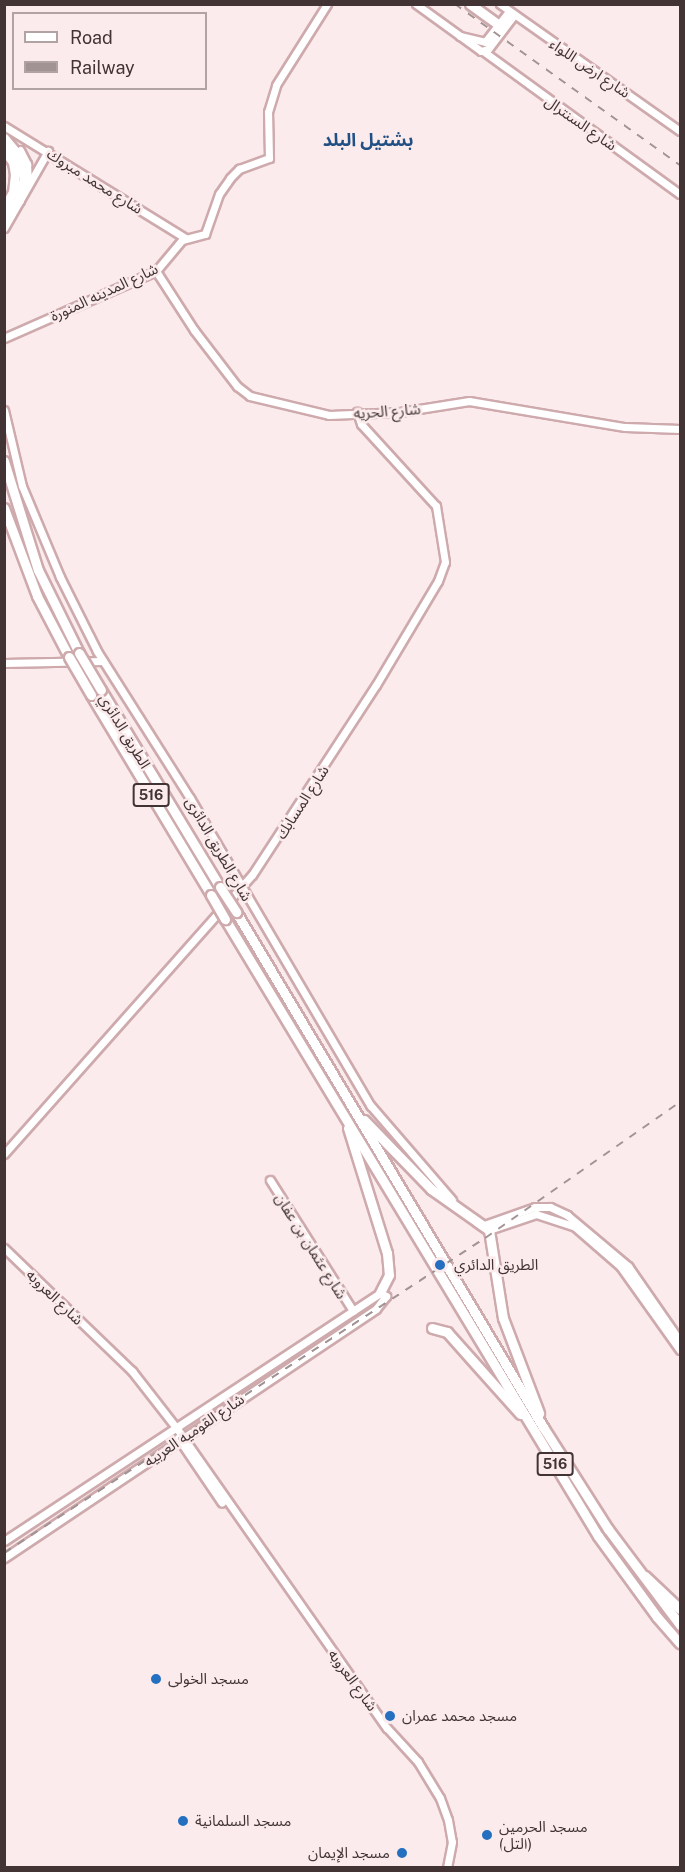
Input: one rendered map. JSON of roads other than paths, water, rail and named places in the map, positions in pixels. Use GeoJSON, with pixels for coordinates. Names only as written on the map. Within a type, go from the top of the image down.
{"type":"FeatureCollection","features":[{"type":"Feature","properties":{"kind":"highway"},"geometry":{"type":"LineString","coordinates":[[470,4],[499,26]]}},
{"type":"Feature","properties":{"kind":"highway"},"geometry":{"type":"LineString","coordinates":[[4,136],[21,160],[26,187],[18,205],[4,220]]}},
{"type":"Feature","properties":{"kind":"highway"},"geometry":{"type":"LineString","coordinates":[[4,150],[13,162],[15,178],[4,208]]}},
{"type":"Feature","properties":{"kind":"highway","name":"الطريق الدائري"},"geometry":{"type":"LineString","coordinates":[[4,461],[38,570],[79,653],[236,912],[330,1082]]}},
{"type":"Feature","properties":{"kind":"highway","name":"الطريق الدائري"},"geometry":{"type":"LineString","coordinates":[[4,508],[37,596],[69,657],[225,919],[342,1101],[355,1113],[543,1427],[637,1570],[681,1625]]}},
{"type":"Feature","properties":{"kind":"highway","name":"الطريق الدائري"},"geometry":{"type":"LineString","coordinates":[[342,1101],[346,1119],[598,1536],[657,1617],[681,1643]]}},
{"type":"Feature","properties":{"kind":"highway"},"geometry":{"type":"LineString","coordinates":[[355,1113],[431,1189],[487,1227],[503,1318],[543,1427]]}},
{"type":"Feature","properties":{"kind":"highway"},"geometry":{"type":"LineString","coordinates":[[346,1119],[387,1253],[389,1275],[380,1293]]}},
{"type":"Feature","properties":{"kind":"highway"},"geometry":{"type":"LineString","coordinates":[[432,1329],[447,1332],[539,1437]]}},
{"type":"Feature","properties":{"kind":"highway"},"geometry":{"type":"LineString","coordinates":[[637,1570],[681,1609]]}},
{"type":"Feature","properties":{"kind":"street","name":"شارع المدينه المنورة"},"geometry":{"type":"LineString","coordinates":[[4,338],[156,271],[185,238],[207,232],[219,194],[234,173],[269,158],[268,112],[276,85],[327,4]]}},
{"type":"Feature","properties":{"kind":"street"},"geometry":{"type":"LineString","coordinates":[[416,4],[460,36],[483,43],[512,13]]}},
{"type":"Feature","properties":{"kind":"street","name":"شارع ارض اللواء"},"geometry":{"type":"LineString","coordinates":[[500,4],[681,131]]}},
{"type":"Feature","properties":{"kind":"street"},"geometry":{"type":"LineString","coordinates":[[483,51],[512,13]]}},
{"type":"Feature","properties":{"kind":"street","name":"شارع السنترال"},"geometry":{"type":"LineString","coordinates":[[460,36],[681,194]]}},
{"type":"Feature","properties":{"kind":"street","name":"شارع محمد مبروك"},"geometry":{"type":"LineString","coordinates":[[4,126],[48,151],[185,238]]}},
{"type":"Feature","properties":{"kind":"street"},"geometry":{"type":"LineString","coordinates":[[26,187],[48,151]]}},
{"type":"Feature","properties":{"kind":"street"},"geometry":{"type":"LineString","coordinates":[[4,228],[18,205]]}},
{"type":"Feature","properties":{"kind":"street","name":"شارع الحريه"},"geometry":{"type":"LineString","coordinates":[[156,271],[194,330],[241,391],[319,414],[400,412],[469,401],[625,428],[681,429]]}},
{"type":"Feature","properties":{"kind":"street","name":"شارع الطريق الدائرى"},"geometry":{"type":"LineString","coordinates":[[4,410],[22,486],[60,577],[103,661],[242,887],[371,1106],[457,1206]]}},
{"type":"Feature","properties":{"kind":"street","name":"شارع المسابك"},"geometry":{"type":"LineString","coordinates":[[4,1154],[242,887],[277,840],[376,685],[445,562],[436,506],[361,424],[357,412]]}},
{"type":"Feature","properties":{"kind":"street"},"geometry":{"type":"LineString","coordinates":[[4,663],[103,661]]}},
{"type":"Feature","properties":{"kind":"street","name":"شارع عثمان بن عفان"},"geometry":{"type":"LineString","coordinates":[[270,1180],[353,1311]]}},
{"type":"Feature","properties":{"kind":"street"},"geometry":{"type":"LineString","coordinates":[[487,1227],[534,1207],[549,1207],[567,1215],[623,1261],[681,1341]]}},
{"type":"Feature","properties":{"kind":"street"},"geometry":{"type":"LineString","coordinates":[[487,1227],[536,1214],[574,1226],[620,1266],[681,1350]]}},
{"type":"Feature","properties":{"kind":"street","name":"شارع العروبه"},"geometry":{"type":"LineString","coordinates":[[4,1248],[123,1361],[175,1428],[228,1512],[233,1512],[387,1728],[429,1780],[448,1820],[451,1852],[447,1868]]}},
{"type":"Feature","properties":{"kind":"street","name":"شارع القوميه العربيه"},"geometry":{"type":"LineString","coordinates":[[4,1541],[380,1293],[386,1296],[385,1302],[4,1558]]}},
{"type":"Feature","properties":{"kind":"railway"},"geometry":{"type":"LineString","coordinates":[[455,4],[680,165]]}},
{"type":"Feature","properties":{"kind":"railway"},"geometry":{"type":"LineString","coordinates":[[4,1553],[485,1238],[680,1102]]}},
{"type":"Feature","properties":{"kind":"place","name":"الطريق الدائري"},"geometry":{"type":"Point","coordinates":[440,1265]}},
{"type":"Feature","properties":{"kind":"place","name":"مسجد الخولى"},"geometry":{"type":"Point","coordinates":[156,1679]}},
{"type":"Feature","properties":{"kind":"place","name":"مسجد محمد عمران"},"geometry":{"type":"Point","coordinates":[390,1716]}},
{"type":"Feature","properties":{"kind":"place","name":"مسجد السلمانية"},"geometry":{"type":"Point","coordinates":[183,1821]}},
{"type":"Feature","properties":{"kind":"place","name":"مسجد الحرمين (التل)"},"geometry":{"type":"Point","coordinates":[487,1835]}},
{"type":"Feature","properties":{"kind":"place","name":"مسجد الإيمان"},"geometry":{"type":"Point","coordinates":[402,1853]}},
{"type":"Feature","properties":{"kind":"district","name":"بشتيل البلد"},"geometry":{"type":"Point","coordinates":[368,140]}}]}
